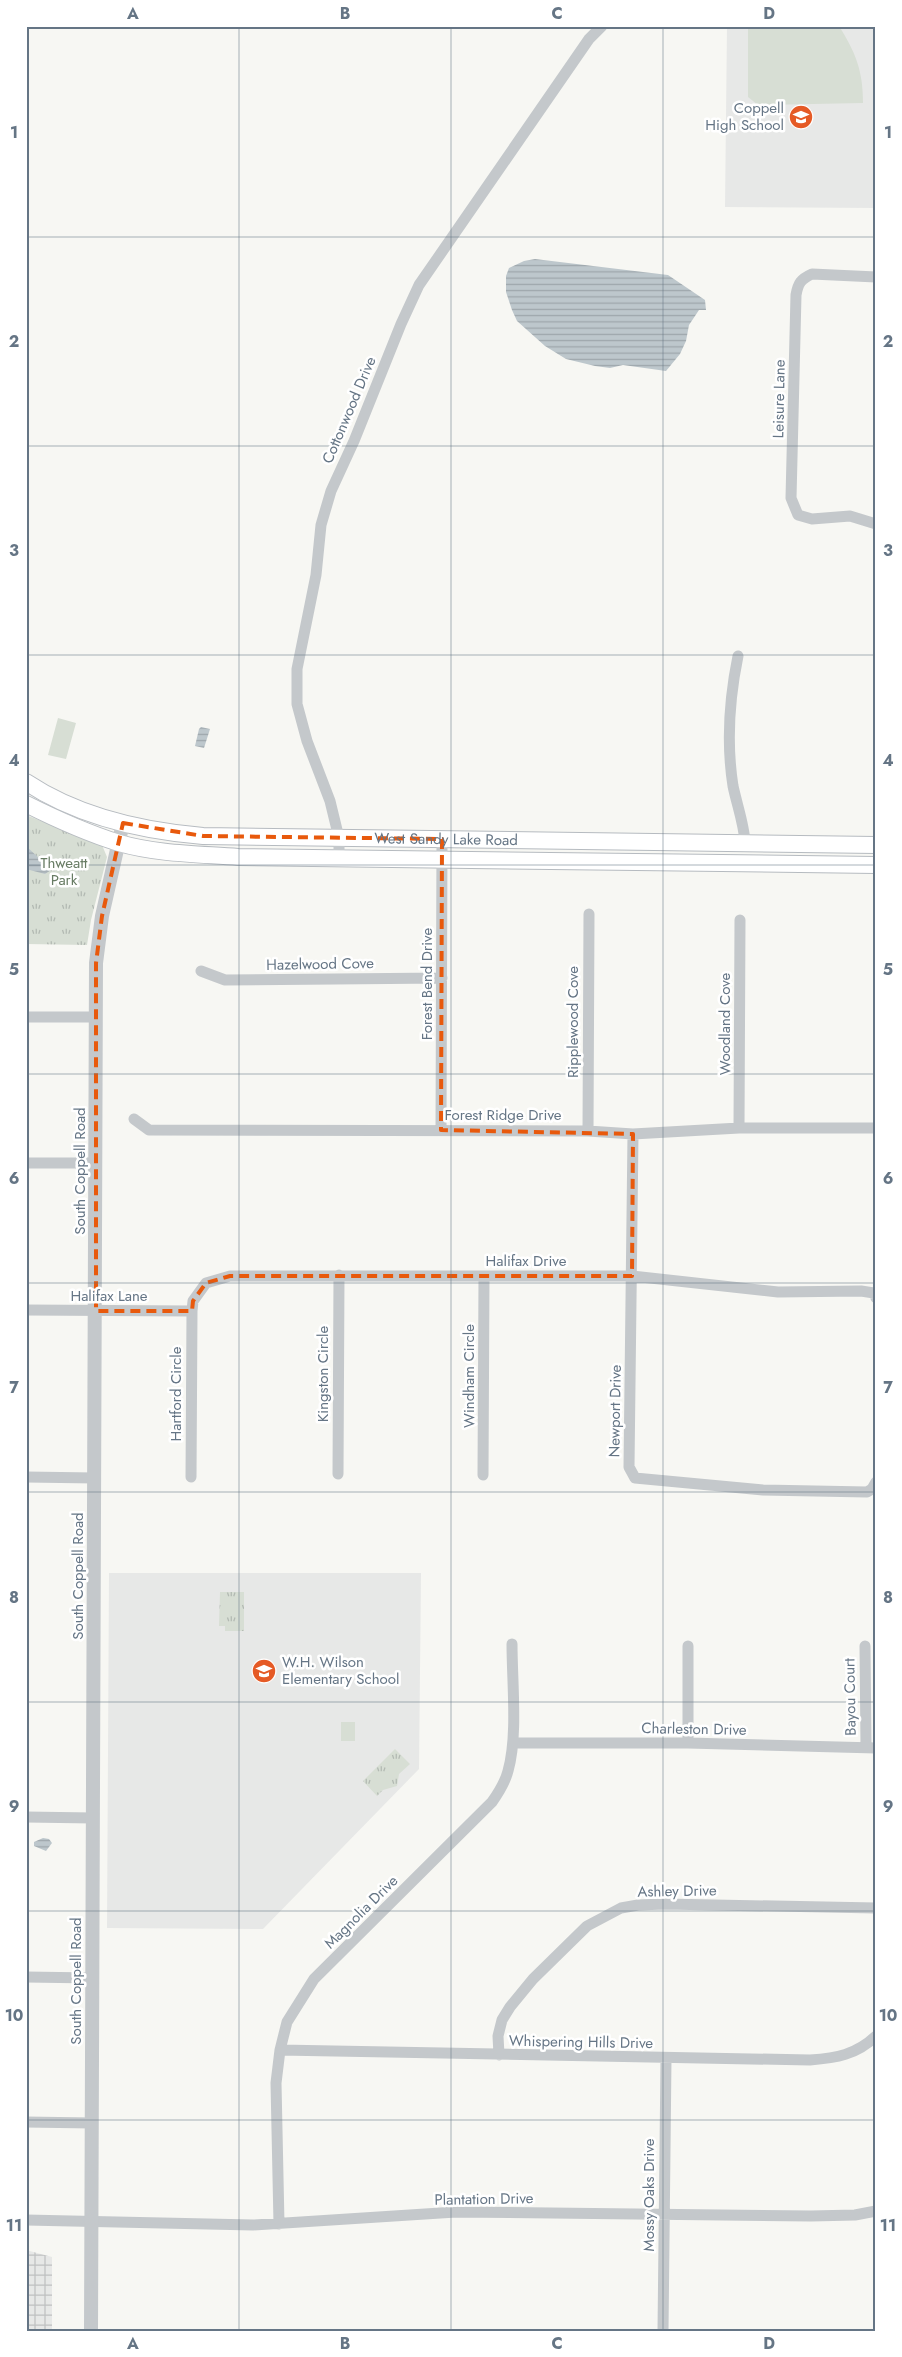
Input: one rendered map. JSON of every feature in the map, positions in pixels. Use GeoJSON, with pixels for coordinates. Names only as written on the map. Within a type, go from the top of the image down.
{"type":"FeatureCollection","features":[{"type":"Feature","properties":{"kind":"main road","name":"West Sandy Lake Road"},"geometry":{"type":"LineString","coordinates":[[26,782],[44,794],[123,823],[154,831],[203,836],[876,845]]}},
{"type":"Feature","properties":{"kind":"main road","name":"West Sandy Lake Road"},"geometry":{"type":"LineString","coordinates":[[26,804],[51,817],[120,843],[170,852],[238,857],[876,865]]}},
{"type":"Feature","properties":{"kind":"street","name":"Cottonwood Drive"},"geometry":{"type":"LineString","coordinates":[[339,859],[339,838],[330,801],[307,741],[297,704],[297,669],[316,575],[321,525],[331,491],[354,441],[401,324],[419,285],[589,39],[602,26]]}},
{"type":"Feature","properties":{"kind":"street","name":"Leisure Lane"},"geometry":{"type":"LineString","coordinates":[[876,277],[812,274],[798,283],[796,296],[792,498],[798,515],[812,519],[850,516],[876,524]]}},
{"type":"Feature","properties":{"kind":"street"},"geometry":{"type":"LineString","coordinates":[[738,656],[731,691],[728,743],[733,785],[745,842]]}},
{"type":"Feature","properties":{"kind":"street","name":"South Coppell Road"},"geometry":{"type":"LineString","coordinates":[[91,2331],[96,1017],[98,942],[123,823]]}},
{"type":"Feature","properties":{"kind":"street","name":"Forest Bend Drive"},"geometry":{"type":"LineString","coordinates":[[441,1130],[442,839]]}},
{"type":"Feature","properties":{"kind":"street","name":"Ripplewood Cove"},"geometry":{"type":"LineString","coordinates":[[588,1131],[589,914]]}},
{"type":"Feature","properties":{"kind":"street","name":"Woodland Cove"},"geometry":{"type":"LineString","coordinates":[[739,1128],[740,920]]}},
{"type":"Feature","properties":{"kind":"street","name":"Hazelwood Cove"},"geometry":{"type":"LineString","coordinates":[[200,971],[225,980],[442,978]]}},
{"type":"Feature","properties":{"kind":"street"},"geometry":{"type":"LineString","coordinates":[[26,1017],[96,1017]]}},
{"type":"Feature","properties":{"kind":"street","name":"Forest Ridge Drive"},"geometry":{"type":"LineString","coordinates":[[134,1119],[149,1130],[588,1131],[632,1134],[739,1128],[876,1128]]}},
{"type":"Feature","properties":{"kind":"street","name":"Newport Drive"},"geometry":{"type":"LineString","coordinates":[[632,1134],[629,1467],[634,1478],[763,1490],[866,1492],[874,1486]]}},
{"type":"Feature","properties":{"kind":"street"},"geometry":{"type":"LineString","coordinates":[[26,1163],[96,1163]]}},
{"type":"Feature","properties":{"kind":"street","name":"Kingston Circle"},"geometry":{"type":"LineString","coordinates":[[338,1474],[339,1275]]}},
{"type":"Feature","properties":{"kind":"street","name":"Halifax Drive"},"geometry":{"type":"LineString","coordinates":[[192,1311],[193,1301],[206,1283],[230,1276],[632,1276],[778,1292],[861,1291],[874,1293],[876,1298]]}},
{"type":"Feature","properties":{"kind":"street","name":"Windham Circle"},"geometry":{"type":"LineString","coordinates":[[483,1475],[484,1276]]}},
{"type":"Feature","properties":{"kind":"street","name":"Halifax Lane"},"geometry":{"type":"LineString","coordinates":[[26,1310],[192,1311]]}},
{"type":"Feature","properties":{"kind":"street","name":"Hartford Circle"},"geometry":{"type":"LineString","coordinates":[[191,1477],[192,1311]]}},
{"type":"Feature","properties":{"kind":"street"},"geometry":{"type":"LineString","coordinates":[[26,1478],[95,1478]]}},
{"type":"Feature","properties":{"kind":"street","name":"Magnolia Drive"},"geometry":{"type":"LineString","coordinates":[[279,2224],[276,2083],[280,2050],[287,2022],[314,1980],[492,1802],[502,1788],[509,1771],[513,1743],[512,1644]]}},
{"type":"Feature","properties":{"kind":"street"},"geometry":{"type":"LineString","coordinates":[[688,1646],[688,1743]]}},
{"type":"Feature","properties":{"kind":"street","name":"Bayou Court"},"geometry":{"type":"LineString","coordinates":[[864,1646],[871,1747]]}},
{"type":"Feature","properties":{"kind":"street","name":"Charleston Drive"},"geometry":{"type":"LineString","coordinates":[[513,1743],[688,1743],[871,1747]]}},
{"type":"Feature","properties":{"kind":"street"},"geometry":{"type":"LineString","coordinates":[[26,1818],[93,1818]]}},
{"type":"Feature","properties":{"kind":"street","name":"Ashley Drive"},"geometry":{"type":"LineString","coordinates":[[499,2055],[498,2036],[502,2020],[519,1994],[587,1926],[621,1908],[666,1904],[876,1908]]}},
{"type":"Feature","properties":{"kind":"street"},"geometry":{"type":"LineString","coordinates":[[26,1977],[93,1978]]}},
{"type":"Feature","properties":{"kind":"street","name":"Whispering Hills Drive"},"geometry":{"type":"LineString","coordinates":[[280,2050],[666,2059],[834,2058],[846,2056],[865,2047],[876,2036]]}},
{"type":"Feature","properties":{"kind":"street","name":"Mossy Oaks Drive"},"geometry":{"type":"LineString","coordinates":[[663,2331],[666,2059]]}},
{"type":"Feature","properties":{"kind":"street"},"geometry":{"type":"LineString","coordinates":[[26,2122],[92,2123]]}},
{"type":"Feature","properties":{"kind":"street","name":"Plantation Drive"},"geometry":{"type":"LineString","coordinates":[[26,2220],[92,2220],[216,2225],[279,2224],[456,2212],[810,2216],[855,2215],[876,2211]]}},
{"type":"Feature","properties":{"kind":"highlighted area"},"geometry":{"type":"Polygon","coordinates":[[[123,823],[203,836],[442,839],[441,1130],[633,1134],[632,1276],[230,1276],[206,1283],[193,1301],[192,1311],[96,1311],[96,963],[102,916],[123,823]]]}},
{"type":"Feature","properties":{"kind":"shaded area","name":"Coppell High School"},"geometry":{"type":"Polygon","coordinates":[[[727,26],[876,26],[876,208],[725,207],[727,26]]]}},
{"type":"Feature","properties":{"kind":"shaded area"},"geometry":{"type":"Polygon","coordinates":[[[535,259],[668,275],[705,300],[706,310],[699,310],[689,325],[686,341],[680,354],[666,371],[623,365],[610,368],[566,359],[545,346],[517,321],[506,292],[506,276],[509,268],[524,261],[535,259]]]}},
{"type":"Feature","properties":{"kind":"shaded area"},"geometry":{"type":"Polygon","coordinates":[[[201,727],[210,729],[204,748],[195,746],[201,727]]]}},
{"type":"Feature","properties":{"kind":"shaded area"},"geometry":{"type":"Polygon","coordinates":[[[26,846],[40,859],[47,861],[51,870],[45,874],[26,869],[26,846]]]}},
{"type":"Feature","properties":{"kind":"shaded area","name":"W.H. Wilson Elementary School"},"geometry":{"type":"Polygon","coordinates":[[[109,1573],[421,1573],[419,1769],[263,1929],[107,1928],[109,1573]]]}},
{"type":"Feature","properties":{"kind":"shaded area"},"geometry":{"type":"Polygon","coordinates":[[[43,1838],[49,1839],[52,1843],[46,1851],[34,1846],[34,1842],[43,1838]]]}},
{"type":"Feature","properties":{"kind":"shaded area"},"geometry":{"type":"Polygon","coordinates":[[[26,2250],[52,2257],[52,2331],[26,2331],[26,2250]]]}},
{"type":"Feature","properties":{"kind":"green space"},"geometry":{"type":"Polygon","coordinates":[[[748,26],[839,26],[850,45],[860,72],[863,103],[758,105],[748,97],[748,26]]]}},
{"type":"Feature","properties":{"kind":"green space"},"geometry":{"type":"Polygon","coordinates":[[[58,718],[76,723],[66,759],[48,755],[58,718]]]}},
{"type":"Feature","properties":{"kind":"green space","name":"Thweatt Park"},"geometry":{"type":"Polygon","coordinates":[[[26,815],[102,845],[107,857],[91,920],[87,945],[26,944],[26,815]]]}},
{"type":"Feature","properties":{"kind":"green space"},"geometry":{"type":"Polygon","coordinates":[[[220,1592],[244,1592],[244,1631],[225,1631],[225,1626],[219,1626],[220,1592]]]}},
{"type":"Feature","properties":{"kind":"green space"},"geometry":{"type":"Polygon","coordinates":[[[341,1722],[355,1722],[355,1741],[341,1741],[341,1722]]]}},
{"type":"Feature","properties":{"kind":"green space"},"geometry":{"type":"Polygon","coordinates":[[[395,1749],[410,1764],[399,1774],[397,1786],[383,1790],[377,1796],[363,1781],[395,1749]]]}},
{"type":"Feature","properties":{"kind":"place","name":"Coppell High School"},"geometry":{"type":"Point","coordinates":[801,117]}},
{"type":"Feature","properties":{"kind":"place","name":"W.H. Wilson Elementary School"},"geometry":{"type":"Point","coordinates":[264,1671]}}]}
